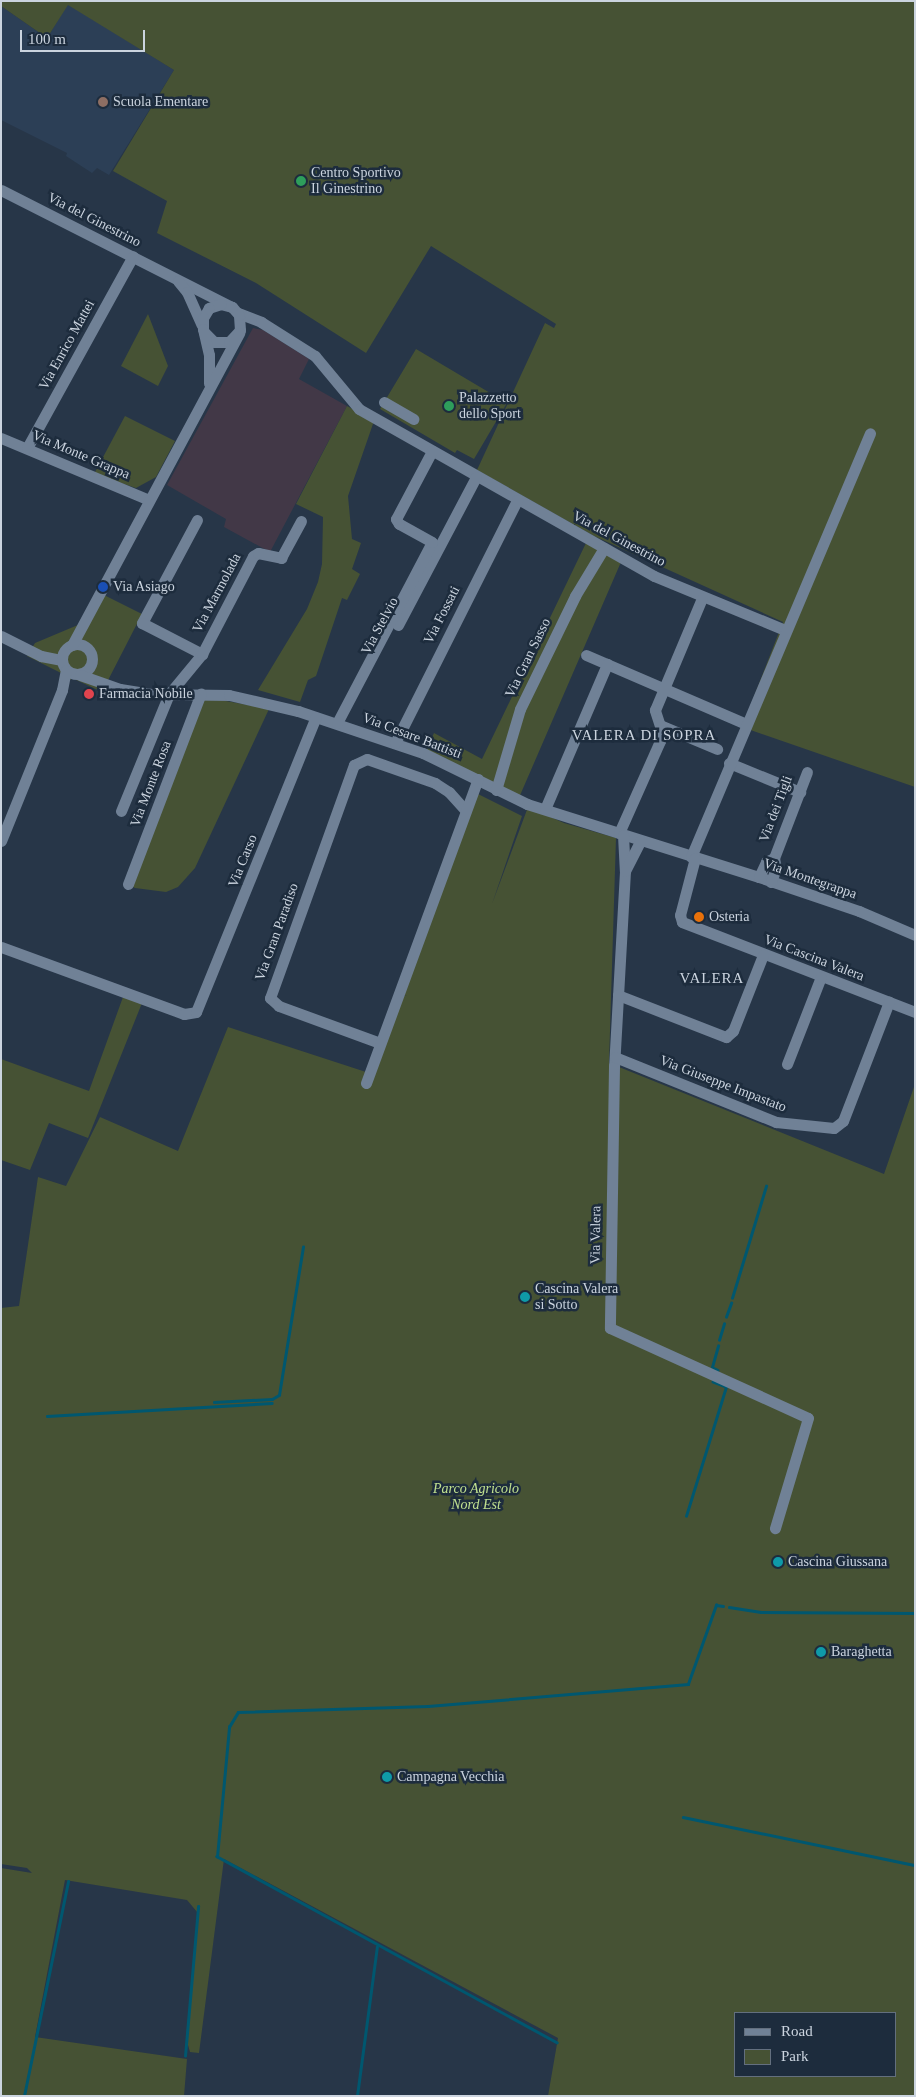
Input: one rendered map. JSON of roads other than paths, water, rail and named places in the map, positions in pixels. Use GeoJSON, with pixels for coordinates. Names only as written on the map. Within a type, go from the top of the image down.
{"type":"FeatureCollection","features":[{"type":"Feature","properties":{"kind":"street","name":"Via del Ginestrino"},"geometry":{"type":"LineString","coordinates":[[1,190],[173,277],[316,356],[356,408],[476,477],[604,548],[702,598],[785,630]]}},
{"type":"Feature","properties":{"kind":"street","name":"Via Enrico Mattei"},"geometry":{"type":"LineString","coordinates":[[27,448],[133,256]]}},
{"type":"Feature","properties":{"kind":"street","name":"Via del Ginestrino"},"geometry":{"type":"LineString","coordinates":[[173,277],[187,292],[203,328]]}},
{"type":"Feature","properties":{"kind":"street"},"geometry":{"type":"LineString","coordinates":[[1,841],[70,670],[64,651],[72,645],[82,627],[209,385],[239,334],[240,315],[212,306],[205,314],[203,328],[209,385]]}},
{"type":"Feature","properties":{"kind":"street"},"geometry":{"type":"LineString","coordinates":[[203,328],[211,340],[223,343],[239,334]]}},
{"type":"Feature","properties":{"kind":"street"},"geometry":{"type":"LineString","coordinates":[[384,402],[413,420]]}},
{"type":"Feature","properties":{"kind":"street"},"geometry":{"type":"LineString","coordinates":[[693,857],[729,763],[870,433]]}},
{"type":"Feature","properties":{"kind":"street","name":"Via Monte Grappa"},"geometry":{"type":"LineString","coordinates":[[1,438],[149,500]]}},
{"type":"Feature","properties":{"kind":"street"},"geometry":{"type":"LineString","coordinates":[[432,451],[396,519],[399,524],[437,541]]}},
{"type":"Feature","properties":{"kind":"street","name":"Via Stelvio"},"geometry":{"type":"LineString","coordinates":[[341,725],[437,541],[476,477]]}},
{"type":"Feature","properties":{"kind":"street","name":"Via Fossati"},"geometry":{"type":"LineString","coordinates":[[395,742],[517,500]]}},
{"type":"Feature","properties":{"kind":"street","name":"Via Marmolada"},"geometry":{"type":"LineString","coordinates":[[197,520],[142,623],[202,654]]}},
{"type":"Feature","properties":{"kind":"street","name":"Via Marmolada"},"geometry":{"type":"LineString","coordinates":[[121,811],[169,694],[202,654],[254,555],[281,558],[302,521]]}},
{"type":"Feature","properties":{"kind":"street","name":"Via Gran Sasso"},"geometry":{"type":"LineString","coordinates":[[496,790],[520,709],[575,596],[604,548]]}},
{"type":"Feature","properties":{"kind":"street"},"geometry":{"type":"LineString","coordinates":[[621,834],[660,741],[660,725],[655,712],[702,598]]}},
{"type":"Feature","properties":{"kind":"street"},"geometry":{"type":"LineString","coordinates":[[70,670],[90,667],[92,656],[85,646],[82,627]]}},
{"type":"Feature","properties":{"kind":"street","name":"Via Cesare Battisti"},"geometry":{"type":"LineString","coordinates":[[1,636],[96,682],[140,692],[201,694],[256,700],[395,742],[478,779],[496,790],[545,809],[693,857]]}},
{"type":"Feature","properties":{"kind":"street"},"geometry":{"type":"LineString","coordinates":[[72,645],[85,646]]}},
{"type":"Feature","properties":{"kind":"street"},"geometry":{"type":"LineString","coordinates":[[586,655],[746,724]]}},
{"type":"Feature","properties":{"kind":"street"},"geometry":{"type":"LineString","coordinates":[[545,809],[607,664]]}},
{"type":"Feature","properties":{"kind":"street","name":"Via Cesare Battisti"},"geometry":{"type":"LineString","coordinates":[[90,667],[103,678],[140,692]]}},
{"type":"Feature","properties":{"kind":"street","name":"Via Monte Rosa"},"geometry":{"type":"LineString","coordinates":[[128,884],[201,694]]}},
{"type":"Feature","properties":{"kind":"street","name":"Via Carso"},"geometry":{"type":"LineString","coordinates":[[1,947],[184,1014],[194,1014],[201,1006],[222,955],[316,717]]}},
{"type":"Feature","properties":{"kind":"street"},"geometry":{"type":"LineString","coordinates":[[660,725],[717,749]]}},
{"type":"Feature","properties":{"kind":"street","name":"Via Gran Paradiso"},"geometry":{"type":"LineString","coordinates":[[380,1043],[278,1006],[270,998],[354,765],[367,759],[431,782],[449,792],[466,811]]}},
{"type":"Feature","properties":{"kind":"street"},"geometry":{"type":"LineString","coordinates":[[729,763],[800,792]]}},
{"type":"Feature","properties":{"kind":"street","name":"Via dei Tigli"},"geometry":{"type":"LineString","coordinates":[[771,882],[776,865],[774,858],[807,772]]}},
{"type":"Feature","properties":{"kind":"street"},"geometry":{"type":"LineString","coordinates":[[366,1082],[478,779]]}},
{"type":"Feature","properties":{"kind":"street","name":"Via Valera"},"geometry":{"type":"LineString","coordinates":[[621,834],[625,871],[614,1057],[610,1328],[808,1418],[775,1528]]}},
{"type":"Feature","properties":{"kind":"street","name":"Via Valera"},"geometry":{"type":"LineString","coordinates":[[625,871],[640,841]]}},
{"type":"Feature","properties":{"kind":"street","name":"Via Montegrappa"},"geometry":{"type":"LineString","coordinates":[[693,857],[759,877],[859,912],[915,935]]}},
{"type":"Feature","properties":{"kind":"street","name":"Via Cascina Valera"},"geometry":{"type":"LineString","coordinates":[[693,857],[680,920],[763,955],[915,1012]]}},
{"type":"Feature","properties":{"kind":"street","name":"Via dei Tigli"},"geometry":{"type":"LineString","coordinates":[[759,877],[766,862],[774,858]]}},
{"type":"Feature","properties":{"kind":"street"},"geometry":{"type":"LineString","coordinates":[[618,995],[726,1037],[732,1031],[763,955]]}},
{"type":"Feature","properties":{"kind":"street"},"geometry":{"type":"LineString","coordinates":[[787,1064],[821,977]]}},
{"type":"Feature","properties":{"kind":"street","name":"Via Giuseppe Impastato"},"geometry":{"type":"LineString","coordinates":[[614,1057],[776,1122],[834,1128],[843,1121],[889,1002]]}},
{"type":"Feature","properties":{"kind":"waterway"},"geometry":{"type":"LineString","coordinates":[[732,1298],[766,1186]]}},
{"type":"Feature","properties":{"kind":"waterway"},"geometry":{"type":"LineString","coordinates":[[214,1402],[272,1399],[279,1395],[303,1247]]}},
{"type":"Feature","properties":{"kind":"waterway"},"geometry":{"type":"LineString","coordinates":[[726,1317],[731,1303]]}},
{"type":"Feature","properties":{"kind":"waterway"},"geometry":{"type":"LineString","coordinates":[[719,1340],[724,1324]]}},
{"type":"Feature","properties":{"kind":"waterway"},"geometry":{"type":"LineString","coordinates":[[712,1367],[718,1346]]}},
{"type":"Feature","properties":{"kind":"waterway"},"geometry":{"type":"LineString","coordinates":[[714,1368],[718,1370]]}},
{"type":"Feature","properties":{"kind":"waterway"},"geometry":{"type":"LineString","coordinates":[[686,1516],[726,1387],[713,1382]]}},
{"type":"Feature","properties":{"kind":"waterway"},"geometry":{"type":"LineString","coordinates":[[47,1416],[272,1403]]}},
{"type":"Feature","properties":{"kind":"waterway"},"geometry":{"type":"LineString","coordinates":[[557,2043],[217,1857],[229,1727],[238,1712],[428,1706],[688,1684],[716,1605],[723,1606]]}},
{"type":"Feature","properties":{"kind":"waterway"},"geometry":{"type":"LineString","coordinates":[[729,1607],[761,1612],[915,1613]]}},
{"type":"Feature","properties":{"kind":"waterway"},"geometry":{"type":"LineString","coordinates":[[683,1817],[915,1865]]}},
{"type":"Feature","properties":{"kind":"waterway"},"geometry":{"type":"LineString","coordinates":[[24,2096],[68,1881]]}},
{"type":"Feature","properties":{"kind":"waterway"},"geometry":{"type":"LineString","coordinates":[[185,2056],[198,1907]]}},
{"type":"Feature","properties":{"kind":"waterway"},"geometry":{"type":"LineString","coordinates":[[357,2096],[377,1947]]}},
{"type":"Feature","properties":{"kind":"place","name":"Scuola Ementare"},"geometry":{"type":"Point","coordinates":[103,102]}},
{"type":"Feature","properties":{"kind":"place","name":"Centro Sportivo Il Ginestrino"},"geometry":{"type":"Point","coordinates":[301,181]}},
{"type":"Feature","properties":{"kind":"place","name":"Palazzetto dello Sport"},"geometry":{"type":"Point","coordinates":[449,406]}},
{"type":"Feature","properties":{"kind":"place","name":"Via Asiago"},"geometry":{"type":"Point","coordinates":[103,587]}},
{"type":"Feature","properties":{"kind":"place","name":"Farmacia Nobile"},"geometry":{"type":"Point","coordinates":[89,694]}},
{"type":"Feature","properties":{"kind":"place","name":"Osteria"},"geometry":{"type":"Point","coordinates":[699,917]}},
{"type":"Feature","properties":{"kind":"place","name":"Cascina Valera si Sotto"},"geometry":{"type":"Point","coordinates":[525,1297]}},
{"type":"Feature","properties":{"kind":"place","name":"Cascina Giussana"},"geometry":{"type":"Point","coordinates":[778,1562]}},
{"type":"Feature","properties":{"kind":"place","name":"Baraghetta"},"geometry":{"type":"Point","coordinates":[821,1652]}},
{"type":"Feature","properties":{"kind":"place","name":"Campagna Vecchia"},"geometry":{"type":"Point","coordinates":[387,1777]}},
{"type":"Feature","properties":{"kind":"district","name":"VALERA DI SOPRA"},"geometry":{"type":"Point","coordinates":[644,736]}},
{"type":"Feature","properties":{"kind":"district","name":"VALERA"},"geometry":{"type":"Point","coordinates":[712,979]}},
{"type":"Feature","properties":{"kind":"park label","name":"Parco Agricolo Nord Est"},"geometry":{"type":"Point","coordinates":[476,1498]}}]}
